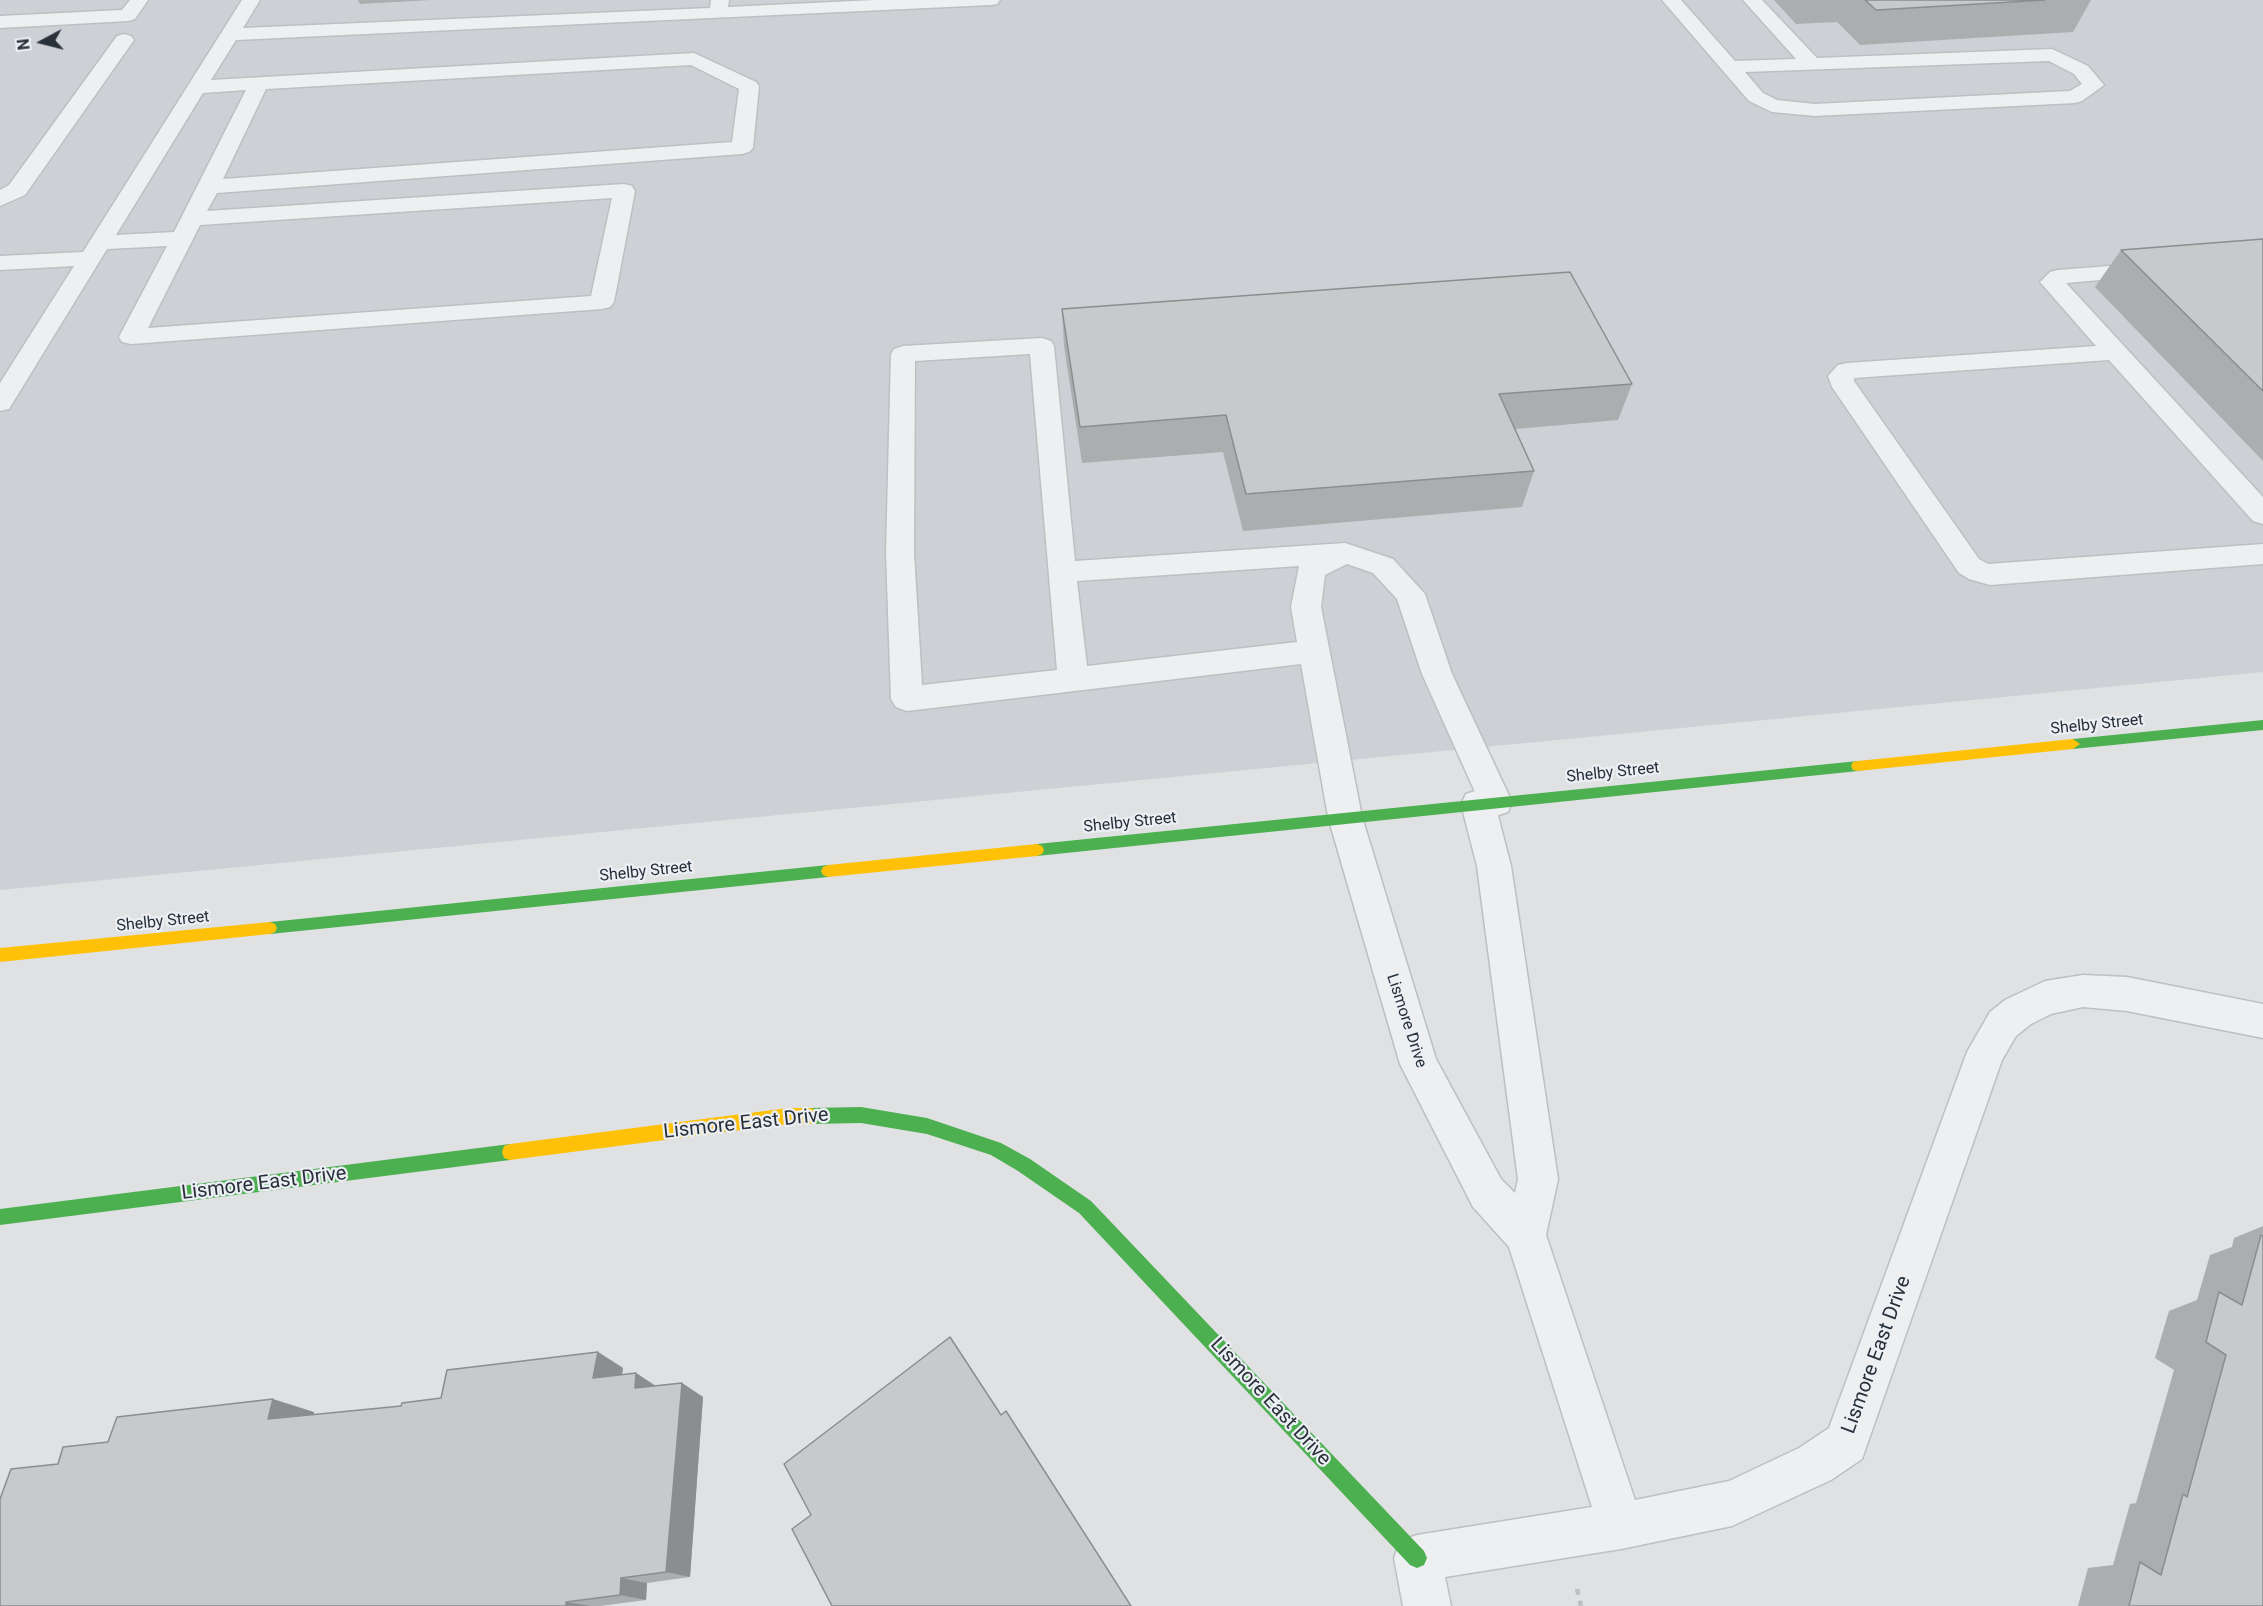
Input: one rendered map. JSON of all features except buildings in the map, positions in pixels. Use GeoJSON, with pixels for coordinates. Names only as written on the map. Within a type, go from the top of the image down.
{"type":"FeatureCollection","features":[{"type":"Feature","properties":{"kind":"street"},"geometry":{"type":"LineString","coordinates":[[3,25],[128,15],[139,0]]}},
{"type":"Feature","properties":{"kind":"street"},"geometry":{"type":"LineString","coordinates":[[0,403],[232,34],[251,0]]}},
{"type":"Feature","properties":{"kind":"street"},"geometry":{"type":"LineString","coordinates":[[232,34],[719,7],[991,0]]}},
{"type":"Feature","properties":{"kind":"street"},"geometry":{"type":"LineString","coordinates":[[1671,0],[1756,97],[1772,106],[1815,110],[2075,97],[2094,85],[2081,70],[2052,55],[1730,67]]}},
{"type":"Feature","properties":{"kind":"street"},"geometry":{"type":"LineString","coordinates":[[1752,0],[1812,64]]}},
{"type":"Feature","properties":{"kind":"street"},"geometry":{"type":"LineString","coordinates":[[0,199],[17,190],[124,40]]}},
{"type":"Feature","properties":{"kind":"street"},"geometry":{"type":"LineString","coordinates":[[198,87],[694,59],[749,86],[742,148],[209,187]]}},
{"type":"Feature","properties":{"kind":"street"},"geometry":{"type":"LineString","coordinates":[[2,263],[95,251],[187,228],[624,191],[603,302],[131,337],[187,228],[209,187],[259,84]]}},
{"type":"Feature","properties":{"kind":"street"},"geometry":{"type":"LineString","coordinates":[[2172,268],[2058,277],[2052,282],[2263,514]]}},
{"type":"Feature","properties":{"kind":"street"},"geometry":{"type":"LineString","coordinates":[[1073,679],[1042,346],[903,354],[900,553],[907,699],[1314,651]]}},
{"type":"Feature","properties":{"kind":"street"},"geometry":{"type":"LineString","coordinates":[[2116,352],[1847,371],[1841,376],[1841,381],[1969,566],[1979,573],[1990,575],[2263,554]]}},
{"type":"Feature","properties":{"kind":"street"},"geometry":{"type":"LineString","coordinates":[[1062,572],[1344,553],[1383,566],[1410,594],[1437,674],[1487,803],[1538,1179],[1526,1235]]}},
{"type":"Feature","properties":{"kind":"street","name":"Lismore Drive"},"geometry":{"type":"LineString","coordinates":[[1344,553],[1311,570],[1306,608],[1345,817],[1419,1064],[1487,1193],[1526,1235],[1621,1526]]}},
{"type":"Feature","properties":{"kind":"street","name":"Shelby Street"},"geometry":{"type":"LineString","coordinates":[[0,955],[2263,725]]}},
{"type":"Feature","properties":{"kind":"street","name":"Lismore East Drive"},"geometry":{"type":"LineString","coordinates":[[0,1218],[788,1116],[861,1115],[927,1126],[995,1149],[1024,1165],[1085,1207],[1417,1558],[1621,1526],[1732,1503],[1815,1464],[1846,1443],[1986,1052],[2003,1024],[2018,1012],[2045,998],[2083,991],[2138,996],[2263,1021]]}},
{"type":"Feature","properties":{"kind":"street"},"geometry":{"type":"LineString","coordinates":[[1417,1558],[1427,1606]]}},
{"type":"Feature","properties":{"kind":"shaded area"},"geometry":{"type":"Polygon","coordinates":[[[0,0],[2263,0],[2263,672],[0,890],[0,0]]]}},
{"type":"Feature","properties":{"kind":"traffic: fast"},"geometry":{"type":"LineString","coordinates":[[2073,744],[2263,725]]}},
{"type":"Feature","properties":{"kind":"traffic: fast"},"geometry":{"type":"LineString","coordinates":[[1037,850],[1858,766]]}},
{"type":"Feature","properties":{"kind":"traffic: fast"},"geometry":{"type":"LineString","coordinates":[[270,928],[828,871]]}},
{"type":"Feature","properties":{"kind":"traffic: fast"},"geometry":{"type":"LineString","coordinates":[[811,1116],[861,1115],[927,1126],[995,1149],[1024,1165],[1085,1207],[1417,1558]]}},
{"type":"Feature","properties":{"kind":"traffic: fast"},"geometry":{"type":"LineString","coordinates":[[0,1217],[510,1152]]}},
{"type":"Feature","properties":{"kind":"traffic: slow"},"geometry":{"type":"LineString","coordinates":[[1858,766],[2073,744]]}},
{"type":"Feature","properties":{"kind":"traffic: slow"},"geometry":{"type":"LineString","coordinates":[[828,871],[1037,850]]}},
{"type":"Feature","properties":{"kind":"traffic: slow"},"geometry":{"type":"LineString","coordinates":[[0,955],[270,928]]}},
{"type":"Feature","properties":{"kind":"traffic: slow"},"geometry":{"type":"LineString","coordinates":[[510,1152],[788,1116],[811,1116]]}}]}
